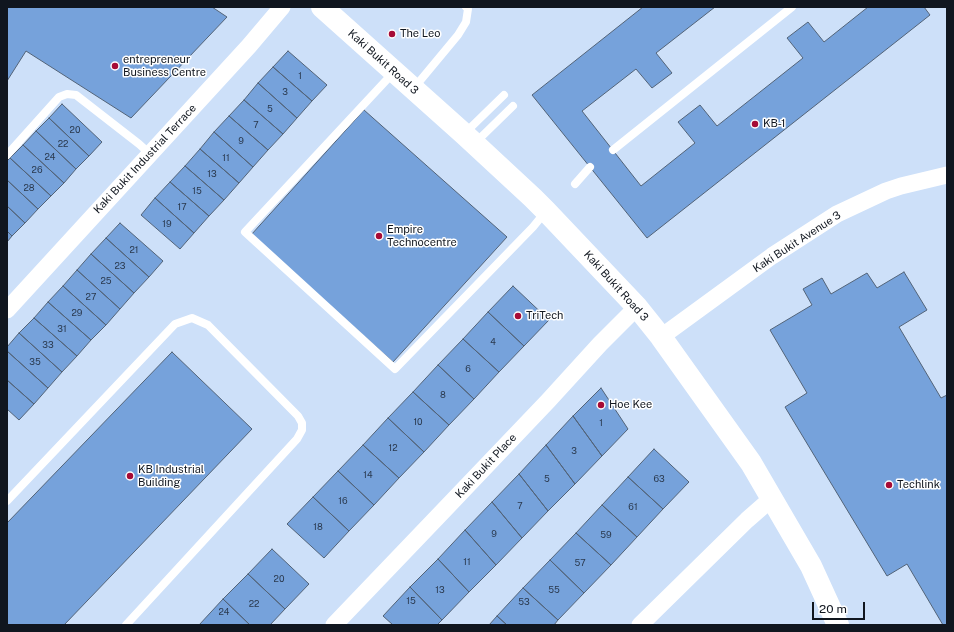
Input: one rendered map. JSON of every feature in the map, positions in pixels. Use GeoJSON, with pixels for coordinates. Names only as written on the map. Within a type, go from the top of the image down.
{"type":"FeatureCollection","features":[{"type":"Feature","properties":{"kind":"street","name":"Kaki Bukit Industrial Terrace"},"geometry":{"type":"LineString","coordinates":[[7,310],[249,46],[282,7]]}},
{"type":"Feature","properties":{"kind":"street","name":"Kaki Bukit Road 3"},"geometry":{"type":"LineString","coordinates":[[322,7],[413,88],[546,211],[637,307],[661,337],[751,463],[811,566],[838,625]]}},
{"type":"Feature","properties":{"kind":"street","name":"Kaki Bukit Avenue 3"},"geometry":{"type":"LineString","coordinates":[[661,337],[772,256],[837,214],[886,191],[947,175]]}},
{"type":"Feature","properties":{"kind":"street","name":"Kaki Bukit Place"},"geometry":{"type":"LineString","coordinates":[[334,625],[548,401],[600,344],[637,307]]}},
{"type":"Feature","properties":{"kind":"street"},"geometry":{"type":"LineString","coordinates":[[640,625],[747,520],[771,499]]}},
{"type":"Feature","properties":{"kind":"lane"},"geometry":{"type":"LineString","coordinates":[[413,88],[458,35],[466,22],[468,10],[466,7]]}},
{"type":"Feature","properties":{"kind":"lane"},"geometry":{"type":"LineString","coordinates":[[613,150],[792,7]]}},
{"type":"Feature","properties":{"kind":"lane"},"geometry":{"type":"LineString","coordinates":[[395,72],[245,232],[395,369],[533,227],[546,211]]}},
{"type":"Feature","properties":{"kind":"lane"},"geometry":{"type":"LineString","coordinates":[[7,155],[59,97],[67,94],[76,95],[150,154]]}},
{"type":"Feature","properties":{"kind":"lane"},"geometry":{"type":"LineString","coordinates":[[469,139],[504,95]]}},
{"type":"Feature","properties":{"kind":"lane"},"geometry":{"type":"LineString","coordinates":[[469,139],[513,106]]}},
{"type":"Feature","properties":{"kind":"lane"},"geometry":{"type":"LineString","coordinates":[[575,184],[590,167]]}},
{"type":"Feature","properties":{"kind":"lane"},"geometry":{"type":"LineString","coordinates":[[7,501],[175,324],[192,318],[208,325],[298,416],[302,423],[302,430],[297,439],[126,625]]}},
{"type":"Feature","properties":{"kind":"building","name":"entrepreneur Business Centre"},"geometry":{"type":"Polygon","coordinates":[[[7,7],[212,7],[227,17],[131,118],[26,51],[7,81],[7,7]]]}},
{"type":"Feature","properties":{"kind":"building","name":"KB-1"},"geometry":{"type":"Polygon","coordinates":[[[643,7],[715,7],[656,53],[672,73],[652,88],[636,69],[582,111],[641,186],[695,143],[678,122],[700,105],[717,126],[803,58],[787,38],[808,22],[824,42],[868,7],[924,7],[930,15],[647,238],[532,95],[643,7]]]}},
{"type":"Feature","properties":{"kind":"building"},"geometry":{"type":"Polygon","coordinates":[[[288,51],[327,85],[312,101],[273,67],[288,51]]]}},
{"type":"Feature","properties":{"kind":"building"},"geometry":{"type":"Polygon","coordinates":[[[273,67],[312,101],[297,118],[258,83],[273,67]]]}},
{"type":"Feature","properties":{"kind":"building"},"geometry":{"type":"Polygon","coordinates":[[[258,83],[297,118],[283,134],[244,100],[258,83]]]}},
{"type":"Feature","properties":{"kind":"building"},"geometry":{"type":"Polygon","coordinates":[[[244,100],[283,134],[268,150],[229,116],[244,100]]]}},
{"type":"Feature","properties":{"kind":"building"},"geometry":{"type":"Polygon","coordinates":[[[62,104],[102,142],[89,156],[49,118],[62,104]]]}},
{"type":"Feature","properties":{"kind":"building","name":"Empire Technocentre"},"geometry":{"type":"Polygon","coordinates":[[[364,110],[507,237],[393,362],[251,235],[364,110]]]}},
{"type":"Feature","properties":{"kind":"building"},"geometry":{"type":"Polygon","coordinates":[[[229,116],[268,150],[253,167],[214,132],[229,116]]]}},
{"type":"Feature","properties":{"kind":"building"},"geometry":{"type":"Polygon","coordinates":[[[49,118],[89,156],[76,169],[36,131],[49,118]]]}},
{"type":"Feature","properties":{"kind":"building"},"geometry":{"type":"Polygon","coordinates":[[[36,131],[76,169],[64,183],[23,145],[36,131]]]}},
{"type":"Feature","properties":{"kind":"building"},"geometry":{"type":"Polygon","coordinates":[[[214,132],[253,167],[239,183],[200,149],[214,132]]]}},
{"type":"Feature","properties":{"kind":"building"},"geometry":{"type":"Polygon","coordinates":[[[23,145],[64,183],[51,196],[10,158],[23,145]]]}},
{"type":"Feature","properties":{"kind":"building"},"geometry":{"type":"Polygon","coordinates":[[[200,149],[239,183],[224,200],[185,166],[200,149]]]}},
{"type":"Feature","properties":{"kind":"building"},"geometry":{"type":"Polygon","coordinates":[[[10,158],[51,196],[38,209],[7,180],[7,161],[10,158]]]}},
{"type":"Feature","properties":{"kind":"building"},"geometry":{"type":"Polygon","coordinates":[[[185,166],[224,200],[209,216],[170,182],[185,166]]]}},
{"type":"Feature","properties":{"kind":"building"},"geometry":{"type":"Polygon","coordinates":[[[7,180],[38,209],[25,223],[7,206],[7,180]]]}},
{"type":"Feature","properties":{"kind":"building"},"geometry":{"type":"Polygon","coordinates":[[[170,182],[209,216],[194,233],[155,198],[170,182]]]}},
{"type":"Feature","properties":{"kind":"building"},"geometry":{"type":"Polygon","coordinates":[[[155,198],[194,233],[180,249],[141,215],[155,198]]]}},
{"type":"Feature","properties":{"kind":"building"},"geometry":{"type":"Polygon","coordinates":[[[7,206],[25,223],[12,236],[7,231],[7,206]]]}},
{"type":"Feature","properties":{"kind":"building"},"geometry":{"type":"Polygon","coordinates":[[[120,223],[163,261],[149,277],[106,238],[120,223]]]}},
{"type":"Feature","properties":{"kind":"building"},"geometry":{"type":"Polygon","coordinates":[[[7,231],[12,236],[7,242],[7,231]]]}},
{"type":"Feature","properties":{"kind":"building"},"geometry":{"type":"Polygon","coordinates":[[[106,238],[149,277],[134,293],[91,254],[106,238]]]}},
{"type":"Feature","properties":{"kind":"building"},"geometry":{"type":"Polygon","coordinates":[[[91,254],[134,293],[120,309],[77,270],[91,254]]]}},
{"type":"Feature","properties":{"kind":"building"},"geometry":{"type":"Polygon","coordinates":[[[77,270],[120,309],[106,325],[63,286],[77,270]]]}},
{"type":"Feature","properties":{"kind":"building","name":"Techlink"},"geometry":{"type":"Polygon","coordinates":[[[904,272],[927,310],[899,327],[941,398],[947,395],[947,625],[943,625],[907,564],[887,576],[785,407],[807,393],[770,330],[812,305],[803,289],[822,278],[831,294],[867,273],[877,288],[904,272]]]}},
{"type":"Feature","properties":{"kind":"building"},"geometry":{"type":"Polygon","coordinates":[[[63,286],[106,325],[91,340],[48,302],[63,286]]]}},
{"type":"Feature","properties":{"kind":"building","name":"TriTech"},"geometry":{"type":"Polygon","coordinates":[[[513,286],[549,320],[524,346],[488,312],[513,286]]]}},
{"type":"Feature","properties":{"kind":"building"},"geometry":{"type":"Polygon","coordinates":[[[48,302],[91,340],[77,356],[34,318],[48,302]]]}},
{"type":"Feature","properties":{"kind":"building"},"geometry":{"type":"Polygon","coordinates":[[[488,312],[524,346],[499,372],[463,339],[488,312]]]}},
{"type":"Feature","properties":{"kind":"building"},"geometry":{"type":"Polygon","coordinates":[[[34,318],[77,356],[62,372],[19,333],[34,318]]]}},
{"type":"Feature","properties":{"kind":"building"},"geometry":{"type":"Polygon","coordinates":[[[19,333],[62,372],[48,388],[7,351],[7,347],[19,333]]]}},
{"type":"Feature","properties":{"kind":"building"},"geometry":{"type":"Polygon","coordinates":[[[463,339],[499,372],[474,399],[438,365],[463,339]]]}},
{"type":"Feature","properties":{"kind":"building"},"geometry":{"type":"Polygon","coordinates":[[[7,351],[48,388],[34,404],[7,380],[7,351]]]}},
{"type":"Feature","properties":{"kind":"building","name":"KB Industrial Building"},"geometry":{"type":"Polygon","coordinates":[[[172,352],[252,429],[64,625],[7,625],[7,523],[172,352]]]}},
{"type":"Feature","properties":{"kind":"building"},"geometry":{"type":"Polygon","coordinates":[[[438,365],[474,399],[449,425],[413,392],[438,365]]]}},
{"type":"Feature","properties":{"kind":"building"},"geometry":{"type":"Polygon","coordinates":[[[7,380],[34,404],[19,420],[7,409],[7,380]]]}},
{"type":"Feature","properties":{"kind":"building"},"geometry":{"type":"Polygon","coordinates":[[[601,388],[628,429],[602,456],[573,416],[601,388]]]}},
{"type":"Feature","properties":{"kind":"building"},"geometry":{"type":"Polygon","coordinates":[[[413,392],[449,425],[424,452],[388,418],[413,392]]]}},
{"type":"Feature","properties":{"kind":"building"},"geometry":{"type":"Polygon","coordinates":[[[573,416],[602,456],[575,484],[546,445],[573,416]]]}},
{"type":"Feature","properties":{"kind":"building"},"geometry":{"type":"Polygon","coordinates":[[[388,418],[424,452],[399,478],[363,445],[388,418]]]}},
{"type":"Feature","properties":{"kind":"building"},"geometry":{"type":"Polygon","coordinates":[[[363,445],[399,478],[374,505],[338,471],[363,445]]]}},
{"type":"Feature","properties":{"kind":"building"},"geometry":{"type":"Polygon","coordinates":[[[546,445],[575,484],[548,511],[519,474],[546,445]]]}},
{"type":"Feature","properties":{"kind":"building"},"geometry":{"type":"Polygon","coordinates":[[[654,449],[689,482],[663,509],[628,477],[654,449]]]}},
{"type":"Feature","properties":{"kind":"building"},"geometry":{"type":"Polygon","coordinates":[[[338,471],[374,505],[349,531],[313,497],[338,471]]]}},
{"type":"Feature","properties":{"kind":"building"},"geometry":{"type":"Polygon","coordinates":[[[519,474],[548,511],[522,538],[492,502],[519,474]]]}},
{"type":"Feature","properties":{"kind":"building"},"geometry":{"type":"Polygon","coordinates":[[[628,477],[663,509],[637,537],[602,505],[628,477]]]}},
{"type":"Feature","properties":{"kind":"building"},"geometry":{"type":"Polygon","coordinates":[[[313,497],[349,531],[324,558],[287,524],[313,497]]]}},
{"type":"Feature","properties":{"kind":"building"},"geometry":{"type":"Polygon","coordinates":[[[492,502],[522,538],[496,565],[465,530],[492,502]]]}},
{"type":"Feature","properties":{"kind":"building"},"geometry":{"type":"Polygon","coordinates":[[[602,505],[637,537],[611,565],[576,533],[602,505]]]}},
{"type":"Feature","properties":{"kind":"building"},"geometry":{"type":"Polygon","coordinates":[[[465,530],[496,565],[469,592],[438,559],[465,530]]]}},
{"type":"Feature","properties":{"kind":"building"},"geometry":{"type":"Polygon","coordinates":[[[576,533],[611,565],[584,593],[550,560],[576,533]]]}},
{"type":"Feature","properties":{"kind":"building"},"geometry":{"type":"Polygon","coordinates":[[[272,549],[309,584],[285,609],[248,574],[272,549]]]}},
{"type":"Feature","properties":{"kind":"building"},"geometry":{"type":"Polygon","coordinates":[[[438,559],[469,592],[442,620],[410,587],[438,559]]]}},
{"type":"Feature","properties":{"kind":"building"},"geometry":{"type":"Polygon","coordinates":[[[550,560],[584,593],[558,620],[523,588],[550,560]]]}},
{"type":"Feature","properties":{"kind":"building"},"geometry":{"type":"Polygon","coordinates":[[[248,574],[285,609],[270,625],[250,625],[223,599],[248,574]]]}},
{"type":"Feature","properties":{"kind":"building"},"geometry":{"type":"Polygon","coordinates":[[[410,587],[442,620],[437,625],[393,625],[383,616],[410,587]]]}},
{"type":"Feature","properties":{"kind":"building"},"geometry":{"type":"Polygon","coordinates":[[[523,588],[558,620],[554,625],[507,625],[497,616],[523,588]]]}},
{"type":"Feature","properties":{"kind":"building"},"geometry":{"type":"Polygon","coordinates":[[[223,599],[250,625],[199,625],[223,599]]]}},
{"type":"Feature","properties":{"kind":"building"},"geometry":{"type":"Polygon","coordinates":[[[497,616],[507,625],[489,625],[497,616]]]}},
{"type":"Feature","properties":{"kind":"place","name":"The Leo"},"geometry":{"type":"Point","coordinates":[392,34]}},
{"type":"Feature","properties":{"kind":"place","name":"entrepreneur Business Centre"},"geometry":{"type":"Point","coordinates":[115,66]}},
{"type":"Feature","properties":{"kind":"place","name":"KB-1"},"geometry":{"type":"Point","coordinates":[755,124]}},
{"type":"Feature","properties":{"kind":"place","name":"Empire Technocentre"},"geometry":{"type":"Point","coordinates":[379,236]}},
{"type":"Feature","properties":{"kind":"place","name":"TriTech"},"geometry":{"type":"Point","coordinates":[518,316]}},
{"type":"Feature","properties":{"kind":"place","name":"Hoe Kee"},"geometry":{"type":"Point","coordinates":[601,405]}},
{"type":"Feature","properties":{"kind":"place","name":"KB Industrial Building"},"geometry":{"type":"Point","coordinates":[130,476]}},
{"type":"Feature","properties":{"kind":"place","name":"Techlink"},"geometry":{"type":"Point","coordinates":[889,485]}}]}
